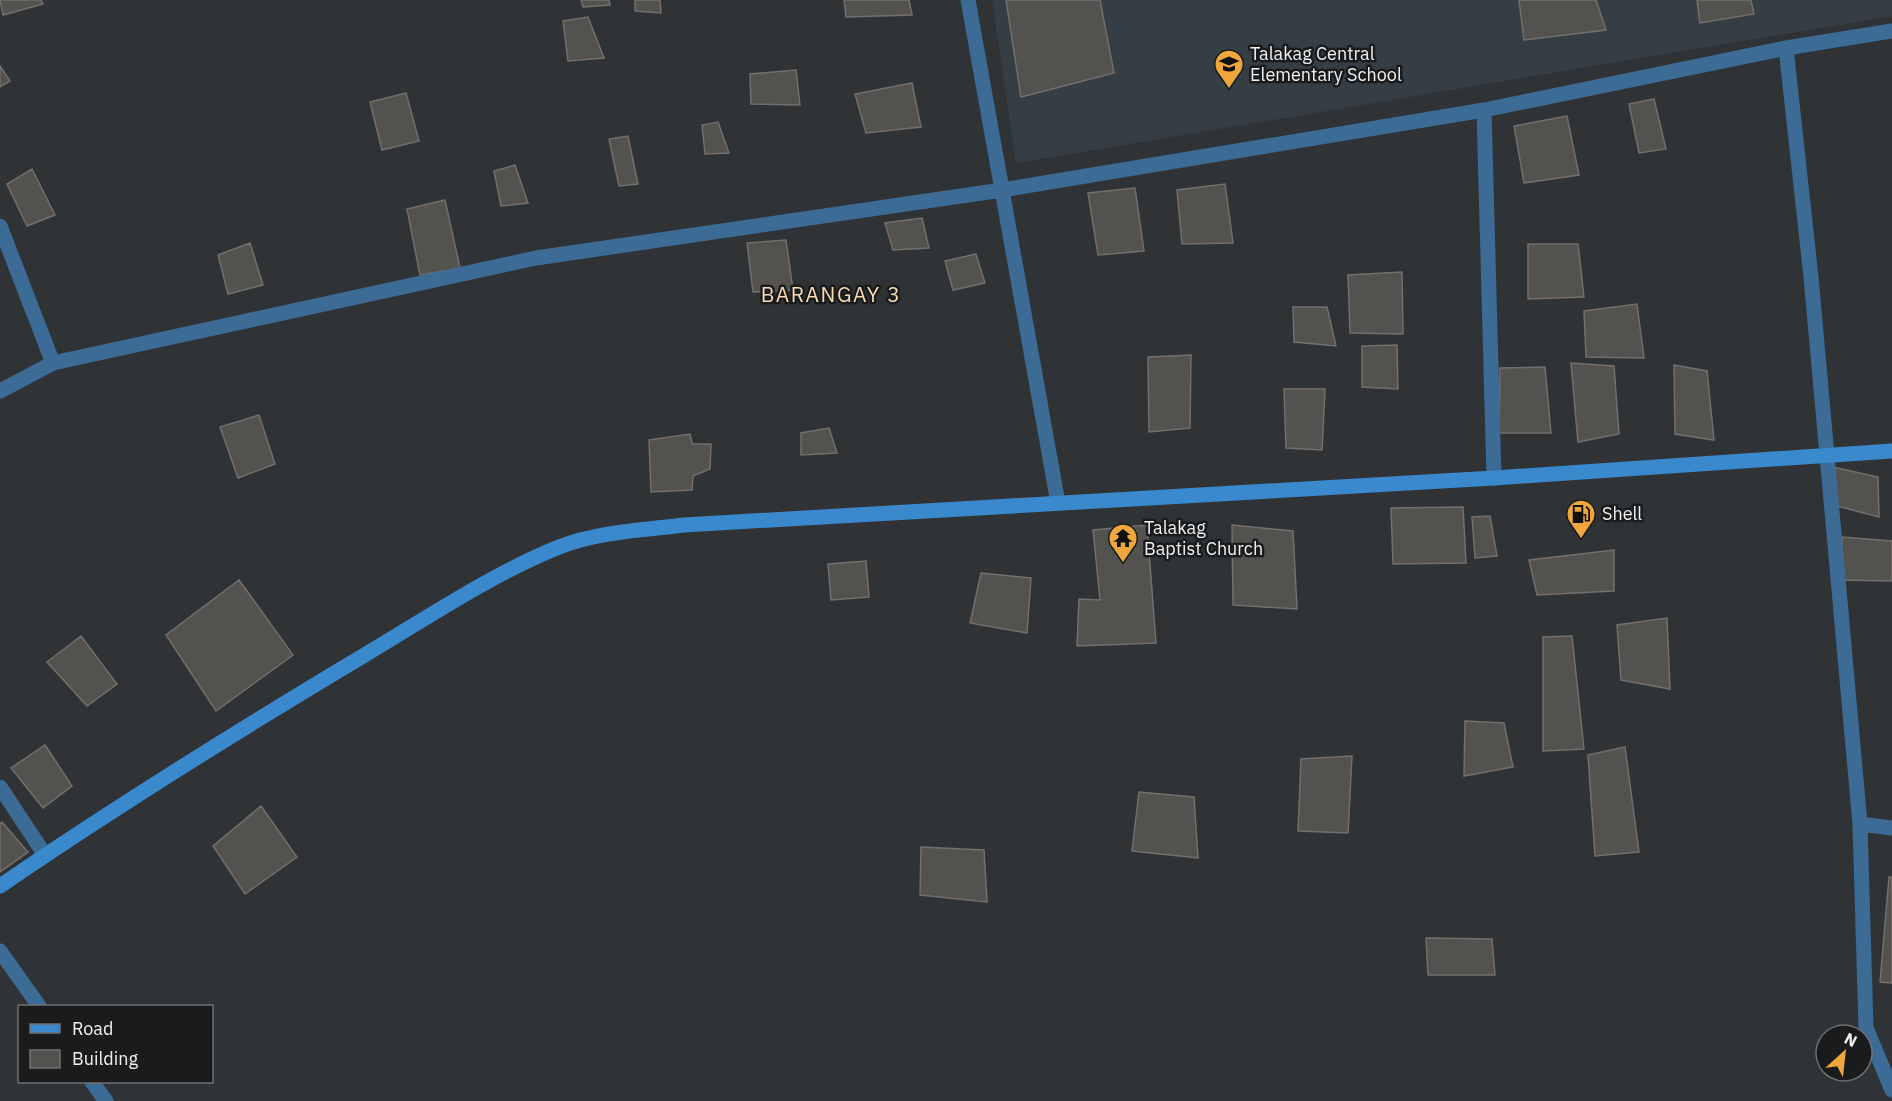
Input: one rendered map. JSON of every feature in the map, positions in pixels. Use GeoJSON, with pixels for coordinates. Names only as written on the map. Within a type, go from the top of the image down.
{"type":"FeatureCollection","features":[{"type":"Feature","properties":{"kind":"main road"},"geometry":{"type":"LineString","coordinates":[[0,886],[45,855],[334,673],[490,580],[560,547],[613,533],[684,525],[1494,478],[1892,451]]}},
{"type":"Feature","properties":{"kind":"street"},"geometry":{"type":"LineString","coordinates":[[968,0],[1058,503]]}},
{"type":"Feature","properties":{"kind":"street"},"geometry":{"type":"LineString","coordinates":[[0,391],[53,363],[536,258],[1002,190],[1484,110],[1786,48],[1892,31]]}},
{"type":"Feature","properties":{"kind":"street"},"geometry":{"type":"LineString","coordinates":[[1786,48],[1810,278],[1860,824],[1866,1028],[1892,1090]]}},
{"type":"Feature","properties":{"kind":"street"},"geometry":{"type":"LineString","coordinates":[[1484,110],[1494,478]]}},
{"type":"Feature","properties":{"kind":"street"},"geometry":{"type":"LineString","coordinates":[[0,226],[53,363]]}},
{"type":"Feature","properties":{"kind":"street"},"geometry":{"type":"LineString","coordinates":[[0,787],[45,855]]}},
{"type":"Feature","properties":{"kind":"street"},"geometry":{"type":"LineString","coordinates":[[1860,824],[1892,828]]}},
{"type":"Feature","properties":{"kind":"street"},"geometry":{"type":"LineString","coordinates":[[0,951],[38,1005]]}},
{"type":"Feature","properties":{"kind":"street"},"geometry":{"type":"LineString","coordinates":[[93,1083],[106,1101]]}},
{"type":"Feature","properties":{"kind":"shaded area","name":"Talakag Central Elementary School"},"geometry":{"type":"Polygon","coordinates":[[[992,0],[1892,0],[1892,16],[1016,163],[992,0]]]}},
{"type":"Feature","properties":{"kind":"building"},"geometry":{"type":"Polygon","coordinates":[[[0,0],[41,0],[43,4],[3,15],[0,0]]]}},
{"type":"Feature","properties":{"kind":"building"},"geometry":{"type":"Polygon","coordinates":[[[581,0],[609,0],[610,5],[583,7],[581,0]]]}},
{"type":"Feature","properties":{"kind":"building"},"geometry":{"type":"Polygon","coordinates":[[[635,0],[660,0],[661,13],[635,11],[635,0]]]}},
{"type":"Feature","properties":{"kind":"building"},"geometry":{"type":"Polygon","coordinates":[[[844,0],[909,0],[912,15],[846,17],[844,0]]]}},
{"type":"Feature","properties":{"kind":"building"},"geometry":{"type":"Polygon","coordinates":[[[1006,0],[1100,0],[1114,73],[1021,97],[1006,0]]]}},
{"type":"Feature","properties":{"kind":"building"},"geometry":{"type":"Polygon","coordinates":[[[1519,0],[1596,0],[1606,30],[1524,40],[1519,0]]]}},
{"type":"Feature","properties":{"kind":"building"},"geometry":{"type":"Polygon","coordinates":[[[1697,0],[1751,0],[1754,14],[1700,23],[1697,0]]]}},
{"type":"Feature","properties":{"kind":"building"},"geometry":{"type":"Polygon","coordinates":[[[588,17],[604,58],[568,61],[563,21],[588,17]]]}},
{"type":"Feature","properties":{"kind":"building"},"geometry":{"type":"Polygon","coordinates":[[[0,66],[10,81],[0,87],[0,66]]]}},
{"type":"Feature","properties":{"kind":"building"},"geometry":{"type":"Polygon","coordinates":[[[796,70],[800,105],[751,104],[750,74],[796,70]]]}},
{"type":"Feature","properties":{"kind":"building"},"geometry":{"type":"Polygon","coordinates":[[[912,83],[921,127],[866,133],[855,94],[912,83]]]}},
{"type":"Feature","properties":{"kind":"building"},"geometry":{"type":"Polygon","coordinates":[[[406,93],[419,141],[382,150],[370,102],[406,93]]]}},
{"type":"Feature","properties":{"kind":"building"},"geometry":{"type":"Polygon","coordinates":[[[1654,99],[1666,149],[1639,153],[1629,104],[1654,99]]]}},
{"type":"Feature","properties":{"kind":"building"},"geometry":{"type":"Polygon","coordinates":[[[1567,116],[1579,175],[1524,183],[1514,126],[1567,116]]]}},
{"type":"Feature","properties":{"kind":"building"},"geometry":{"type":"Polygon","coordinates":[[[718,122],[729,153],[705,154],[702,125],[718,122]]]}},
{"type":"Feature","properties":{"kind":"building"},"geometry":{"type":"Polygon","coordinates":[[[628,136],[638,184],[619,186],[609,139],[628,136]]]}},
{"type":"Feature","properties":{"kind":"building"},"geometry":{"type":"Polygon","coordinates":[[[515,165],[528,203],[501,206],[494,171],[515,165]]]}},
{"type":"Feature","properties":{"kind":"building"},"geometry":{"type":"Polygon","coordinates":[[[32,169],[55,215],[27,226],[7,184],[32,169]]]}},
{"type":"Feature","properties":{"kind":"building"},"geometry":{"type":"Polygon","coordinates":[[[1225,184],[1233,243],[1182,244],[1177,190],[1225,184]]]}},
{"type":"Feature","properties":{"kind":"building"},"geometry":{"type":"Polygon","coordinates":[[[1135,188],[1144,251],[1098,255],[1088,193],[1135,188]]]}},
{"type":"Feature","properties":{"kind":"building"},"geometry":{"type":"Polygon","coordinates":[[[445,200],[460,268],[420,275],[407,209],[445,200]]]}},
{"type":"Feature","properties":{"kind":"building"},"geometry":{"type":"Polygon","coordinates":[[[922,218],[929,248],[893,250],[885,223],[922,218]]]}},
{"type":"Feature","properties":{"kind":"building"},"geometry":{"type":"Polygon","coordinates":[[[786,240],[793,290],[753,292],[747,243],[786,240]]]}},
{"type":"Feature","properties":{"kind":"building"},"geometry":{"type":"Polygon","coordinates":[[[250,243],[263,285],[228,294],[218,255],[250,243]]]}},
{"type":"Feature","properties":{"kind":"building"},"geometry":{"type":"Polygon","coordinates":[[[1528,244],[1578,244],[1584,297],[1528,299],[1528,244]]]}},
{"type":"Feature","properties":{"kind":"building"},"geometry":{"type":"Polygon","coordinates":[[[976,254],[985,283],[953,290],[945,261],[976,254]]]}},
{"type":"Feature","properties":{"kind":"building"},"geometry":{"type":"Polygon","coordinates":[[[1402,272],[1403,334],[1350,333],[1348,275],[1402,272]]]}},
{"type":"Feature","properties":{"kind":"building"},"geometry":{"type":"Polygon","coordinates":[[[1637,304],[1644,358],[1586,357],[1584,311],[1637,304]]]}},
{"type":"Feature","properties":{"kind":"building"},"geometry":{"type":"Polygon","coordinates":[[[1293,307],[1327,307],[1336,346],[1294,342],[1293,307]]]}},
{"type":"Feature","properties":{"kind":"building"},"geometry":{"type":"Polygon","coordinates":[[[1397,345],[1398,389],[1362,387],[1362,346],[1397,345]]]}},
{"type":"Feature","properties":{"kind":"building"},"geometry":{"type":"Polygon","coordinates":[[[1191,355],[1190,428],[1149,432],[1148,357],[1191,355]]]}},
{"type":"Feature","properties":{"kind":"building"},"geometry":{"type":"Polygon","coordinates":[[[1571,363],[1614,366],[1619,434],[1578,442],[1571,363]]]}},
{"type":"Feature","properties":{"kind":"building"},"geometry":{"type":"Polygon","coordinates":[[[1674,365],[1707,371],[1714,440],[1675,434],[1674,365]]]}},
{"type":"Feature","properties":{"kind":"building"},"geometry":{"type":"Polygon","coordinates":[[[1545,367],[1551,433],[1499,433],[1500,368],[1545,367]]]}},
{"type":"Feature","properties":{"kind":"building"},"geometry":{"type":"Polygon","coordinates":[[[1284,389],[1325,389],[1322,450],[1286,448],[1284,389]]]}},
{"type":"Feature","properties":{"kind":"building"},"geometry":{"type":"Polygon","coordinates":[[[259,415],[275,464],[238,478],[220,427],[259,415]]]}},
{"type":"Feature","properties":{"kind":"building"},"geometry":{"type":"Polygon","coordinates":[[[829,428],[837,453],[801,455],[801,433],[829,428]]]}},
{"type":"Feature","properties":{"kind":"building"},"geometry":{"type":"Polygon","coordinates":[[[690,434],[692,444],[711,444],[710,469],[693,476],[692,490],[651,492],[649,440],[690,434]]]}},
{"type":"Feature","properties":{"kind":"building"},"geometry":{"type":"Polygon","coordinates":[[[1833,467],[1878,477],[1879,517],[1837,506],[1833,467]]]}},
{"type":"Feature","properties":{"kind":"building"},"geometry":{"type":"Polygon","coordinates":[[[1463,507],[1466,563],[1393,564],[1391,508],[1463,507]]]}},
{"type":"Feature","properties":{"kind":"building"},"geometry":{"type":"Polygon","coordinates":[[[1490,516],[1497,556],[1475,558],[1472,517],[1490,516]]]}},
{"type":"Feature","properties":{"kind":"building","name":"Talakag Baptist Church"},"geometry":{"type":"Polygon","coordinates":[[[1147,525],[1156,643],[1077,646],[1079,599],[1100,600],[1093,530],[1147,525]]]}},
{"type":"Feature","properties":{"kind":"building"},"geometry":{"type":"Polygon","coordinates":[[[1232,525],[1293,531],[1297,609],[1233,605],[1232,525]]]}},
{"type":"Feature","properties":{"kind":"building"},"geometry":{"type":"Polygon","coordinates":[[[1842,537],[1892,541],[1892,581],[1842,580],[1842,537]]]}},
{"type":"Feature","properties":{"kind":"building"},"geometry":{"type":"Polygon","coordinates":[[[1614,550],[1614,591],[1537,595],[1529,560],[1614,550]]]}},
{"type":"Feature","properties":{"kind":"building"},"geometry":{"type":"Polygon","coordinates":[[[866,561],[869,597],[831,600],[828,564],[866,561]]]}},
{"type":"Feature","properties":{"kind":"building"},"geometry":{"type":"Polygon","coordinates":[[[981,573],[1031,578],[1027,633],[970,623],[981,573]]]}},
{"type":"Feature","properties":{"kind":"building"},"geometry":{"type":"Polygon","coordinates":[[[239,580],[293,655],[216,711],[166,635],[239,580]]]}},
{"type":"Feature","properties":{"kind":"building"},"geometry":{"type":"Polygon","coordinates":[[[1667,618],[1670,689],[1621,680],[1617,625],[1667,618]]]}},
{"type":"Feature","properties":{"kind":"building"},"geometry":{"type":"Polygon","coordinates":[[[81,636],[117,684],[87,706],[47,662],[81,636]]]}},
{"type":"Feature","properties":{"kind":"building"},"geometry":{"type":"Polygon","coordinates":[[[1572,636],[1584,749],[1543,751],[1543,637],[1572,636]]]}},
{"type":"Feature","properties":{"kind":"building"},"geometry":{"type":"Polygon","coordinates":[[[1465,721],[1504,723],[1513,767],[1464,776],[1465,721]]]}},
{"type":"Feature","properties":{"kind":"building"},"geometry":{"type":"Polygon","coordinates":[[[45,745],[72,786],[43,808],[11,768],[45,745]]]}},
{"type":"Feature","properties":{"kind":"building"},"geometry":{"type":"Polygon","coordinates":[[[1625,747],[1639,852],[1595,856],[1588,755],[1625,747]]]}},
{"type":"Feature","properties":{"kind":"building"},"geometry":{"type":"Polygon","coordinates":[[[1352,756],[1348,833],[1298,831],[1301,759],[1352,756]]]}},
{"type":"Feature","properties":{"kind":"building"},"geometry":{"type":"Polygon","coordinates":[[[1139,792],[1194,797],[1198,858],[1132,851],[1139,792]]]}},
{"type":"Feature","properties":{"kind":"building"},"geometry":{"type":"Polygon","coordinates":[[[261,806],[297,857],[245,894],[213,846],[261,806]]]}},
{"type":"Feature","properties":{"kind":"building"},"geometry":{"type":"Polygon","coordinates":[[[2,822],[28,852],[0,872],[0,824],[2,822]]]}},
{"type":"Feature","properties":{"kind":"building"},"geometry":{"type":"Polygon","coordinates":[[[921,847],[984,850],[987,902],[920,895],[921,847]]]}},
{"type":"Feature","properties":{"kind":"building"},"geometry":{"type":"Polygon","coordinates":[[[1889,877],[1892,877],[1892,983],[1880,982],[1889,877]]]}},
{"type":"Feature","properties":{"kind":"building"},"geometry":{"type":"Polygon","coordinates":[[[1426,938],[1492,939],[1495,975],[1428,975],[1426,938]]]}},
{"type":"Feature","properties":{"kind":"place","name":"Talakag Central Elementary School"},"geometry":{"type":"Point","coordinates":[1229,90]}},
{"type":"Feature","properties":{"kind":"place","name":"Shell"},"geometry":{"type":"Point","coordinates":[1581,540]}},
{"type":"Feature","properties":{"kind":"place","name":"Talakag Baptist Church"},"geometry":{"type":"Point","coordinates":[1123,564]}},
{"type":"Feature","properties":{"kind":"district","name":"BARANGAY 3"},"geometry":{"type":"Point","coordinates":[831,295]}}]}
